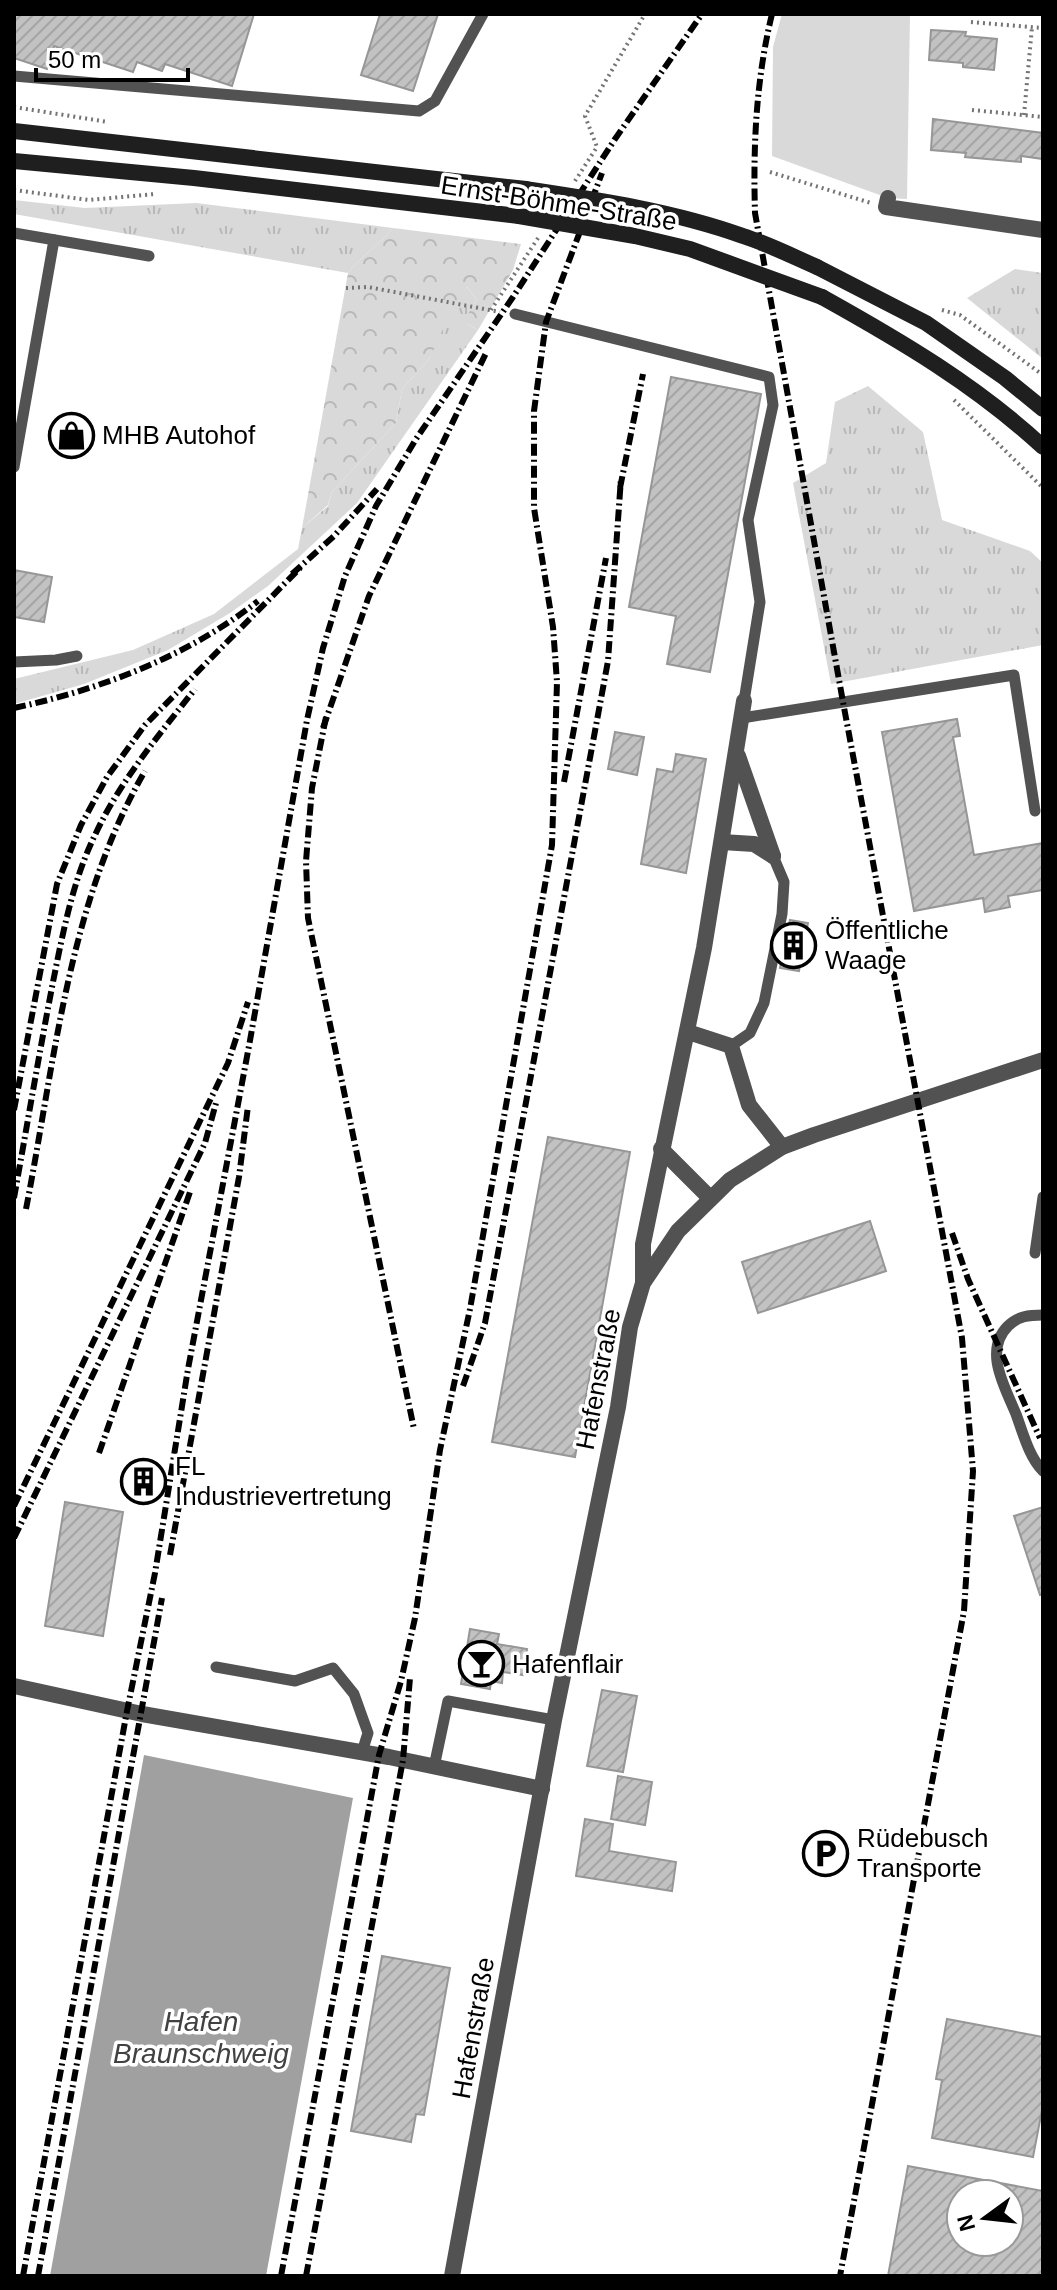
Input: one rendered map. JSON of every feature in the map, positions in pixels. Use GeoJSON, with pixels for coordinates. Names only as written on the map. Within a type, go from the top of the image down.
{"type":"FeatureCollection","features":[{"type":"Feature","properties":{"kind":"street","name":"Ernst-Böhme-Straße"},"geometry":{"type":"LineString","coordinates":[[14,131],[526,189],[606,201],[676,217],[743,236],[817,267],[926,323],[1005,378],[1043,409]]}},
{"type":"Feature","properties":{"kind":"street","name":"Ernst-Böhme-Straße"},"geometry":{"type":"LineString","coordinates":[[14,161],[194,178],[519,216],[690,249],[822,297],[912,347],[988,400],[1043,447]]}},
{"type":"Feature","properties":{"kind":"street"},"geometry":{"type":"LineString","coordinates":[[887,202],[1043,230]]}},
{"type":"Feature","properties":{"kind":"street","name":"Hafenstraße"},"geometry":{"type":"LineString","coordinates":[[452,2276],[554,1720],[618,1407],[630,1327],[643,1283],[643,1244],[688,1032],[743,709]]}},
{"type":"Feature","properties":{"kind":"street","name":"Hafenstraße"},"geometry":{"type":"LineString","coordinates":[[737,752],[773,856]]}},
{"type":"Feature","properties":{"kind":"street"},"geometry":{"type":"LineString","coordinates":[[722,842],[754,844],[773,856]]}},
{"type":"Feature","properties":{"kind":"street"},"geometry":{"type":"LineString","coordinates":[[688,1032],[731,1046],[749,1105],[782,1147]]}},
{"type":"Feature","properties":{"kind":"street","name":"Hafenstraße"},"geometry":{"type":"LineString","coordinates":[[643,1283],[678,1231],[710,1198],[754,1162],[782,1147],[1043,1060]]}},
{"type":"Feature","properties":{"kind":"street"},"geometry":{"type":"LineString","coordinates":[[661,1149],[710,1198]]}},
{"type":"Feature","properties":{"kind":"street"},"geometry":{"type":"LineString","coordinates":[[14,1686],[142,1714],[362,1752],[542,1789]]}},
{"type":"Feature","properties":{"kind":"lane"},"geometry":{"type":"LineString","coordinates":[[14,76],[419,111],[435,101],[483,14]]}},
{"type":"Feature","properties":{"kind":"lane"},"geometry":{"type":"LineString","coordinates":[[14,233],[149,256]]}},
{"type":"Feature","properties":{"kind":"lane"},"geometry":{"type":"LineString","coordinates":[[14,467],[54,240]]}},
{"type":"Feature","properties":{"kind":"lane"},"geometry":{"type":"LineString","coordinates":[[515,314],[769,377],[773,405],[748,520],[760,602],[743,709],[1014,675],[1035,811]]}},
{"type":"Feature","properties":{"kind":"lane"},"geometry":{"type":"LineString","coordinates":[[14,662],[77,656]]}},
{"type":"Feature","properties":{"kind":"lane"},"geometry":{"type":"LineString","coordinates":[[731,1046],[750,1033],[764,1003],[782,914],[784,882],[773,856]]}},
{"type":"Feature","properties":{"kind":"lane"},"geometry":{"type":"LineString","coordinates":[[1035,1253],[1043,1197]]}},
{"type":"Feature","properties":{"kind":"lane"},"geometry":{"type":"LineString","coordinates":[[1043,1315],[1023,1316],[1010,1324],[999,1337],[995,1352],[998,1369],[1031,1454],[1043,1471]]}},
{"type":"Feature","properties":{"kind":"lane"},"geometry":{"type":"LineString","coordinates":[[216,1667],[295,1681],[333,1668],[354,1694],[368,1733],[362,1752]]}},
{"type":"Feature","properties":{"kind":"lane"},"geometry":{"type":"LineString","coordinates":[[434,1767],[448,1701],[554,1720]]}},
{"type":"Feature","properties":{"kind":"path"},"geometry":{"type":"LineString","coordinates":[[597,147],[585,116],[645,14]]}},
{"type":"Feature","properties":{"kind":"path"},"geometry":{"type":"LineString","coordinates":[[971,22],[1043,28]]}},
{"type":"Feature","properties":{"kind":"path"},"geometry":{"type":"LineString","coordinates":[[1024,115],[1032,27]]}},
{"type":"Feature","properties":{"kind":"path"},"geometry":{"type":"LineString","coordinates":[[972,110],[1043,117]]}},
{"type":"Feature","properties":{"kind":"path"},"geometry":{"type":"LineString","coordinates":[[770,172],[887,202]]}},
{"type":"Feature","properties":{"kind":"path"},"geometry":{"type":"LineString","coordinates":[[14,190],[89,200],[165,193]]}},
{"type":"Feature","properties":{"kind":"path"},"geometry":{"type":"LineString","coordinates":[[346,288],[368,287],[515,314]]}},
{"type":"Feature","properties":{"kind":"path"},"geometry":{"type":"LineString","coordinates":[[946,393],[1043,488]]}},
{"type":"Feature","properties":{"kind":"green space"},"geometry":{"type":"Polygon","coordinates":[[[782,14],[910,14],[907,199],[888,198],[772,156],[773,47],[782,14]]]}},
{"type":"Feature","properties":{"kind":"green space"},"geometry":{"type":"Polygon","coordinates":[[[14,200],[85,208],[196,203],[393,228],[348,273],[14,214],[14,200]]]}},
{"type":"Feature","properties":{"kind":"green space"},"geometry":{"type":"Polygon","coordinates":[[[393,228],[521,244],[513,270],[478,330],[467,324],[467,315],[477,300],[467,287],[459,299],[446,308],[447,320],[430,358],[402,389],[396,423],[332,492],[328,505],[302,528],[348,273],[393,228]]]}},
{"type":"Feature","properties":{"kind":"green space"},"geometry":{"type":"Polygon","coordinates":[[[1015,269],[1043,273],[1043,359],[967,298],[1015,269]]]}},
{"type":"Feature","properties":{"kind":"green space"},"geometry":{"type":"Polygon","coordinates":[[[467,287],[477,300],[467,315],[467,324],[478,330],[357,503],[268,586],[168,650],[84,684],[14,704],[14,679],[133,650],[214,614],[298,549],[302,528],[328,506],[332,492],[396,423],[402,389],[430,358],[445,308],[458,299],[467,287]]]}},
{"type":"Feature","properties":{"kind":"green space"},"geometry":{"type":"Polygon","coordinates":[[[868,386],[923,432],[942,520],[1030,551],[1043,563],[1043,645],[831,684],[793,483],[826,463],[835,402],[868,386]]]}},
{"type":"Feature","properties":{"kind":"water","name":"Hafen Braunschweig"},"geometry":{"type":"Polygon","coordinates":[[[144,1755],[353,1798],[266,2276],[50,2276],[144,1755]]]}},
{"type":"Feature","properties":{"kind":"building"},"geometry":{"type":"Polygon","coordinates":[[[14,14],[254,14],[232,86],[165,64],[162,71],[137,62],[133,72],[54,46],[47,69],[14,58],[14,14]]]}},
{"type":"Feature","properties":{"kind":"building"},"geometry":{"type":"Polygon","coordinates":[[[380,14],[438,14],[413,91],[361,75],[380,14]]]}},
{"type":"Feature","properties":{"kind":"building"},"geometry":{"type":"Polygon","coordinates":[[[931,30],[966,32],[965,36],[997,39],[994,70],[929,60],[931,30]]]}},
{"type":"Feature","properties":{"kind":"building"},"geometry":{"type":"Polygon","coordinates":[[[933,119],[1043,133],[1043,159],[1021,156],[1021,162],[965,157],[966,153],[931,150],[933,119]]]}},
{"type":"Feature","properties":{"kind":"building"},"geometry":{"type":"Polygon","coordinates":[[[671,377],[761,394],[710,672],[667,664],[676,616],[629,607],[671,377]]]}},
{"type":"Feature","properties":{"kind":"building"},"geometry":{"type":"Polygon","coordinates":[[[14,570],[52,577],[44,622],[14,617],[14,570]]]}},
{"type":"Feature","properties":{"kind":"building"},"geometry":{"type":"Polygon","coordinates":[[[957,719],[960,736],[953,737],[974,855],[1043,843],[1043,890],[1008,896],[1010,907],[985,912],[983,898],[914,911],[882,732],[957,719]]]}},
{"type":"Feature","properties":{"kind":"building"},"geometry":{"type":"Polygon","coordinates":[[[615,732],[644,737],[637,775],[608,769],[615,732]]]}},
{"type":"Feature","properties":{"kind":"building"},"geometry":{"type":"Polygon","coordinates":[[[676,754],[706,759],[686,873],[641,864],[657,769],[673,772],[676,754]]]}},
{"type":"Feature","properties":{"kind":"building","name":"Öffentliche Waage"},"geometry":{"type":"Polygon","coordinates":[[[790,920],[808,923],[799,971],[780,968],[790,920]]]}},
{"type":"Feature","properties":{"kind":"building"},"geometry":{"type":"Polygon","coordinates":[[[548,1137],[630,1152],[575,1457],[492,1442],[548,1137]]]}},
{"type":"Feature","properties":{"kind":"building"},"geometry":{"type":"Polygon","coordinates":[[[870,1221],[886,1271],[758,1313],[742,1262],[870,1221]]]}},
{"type":"Feature","properties":{"kind":"building","name":"FL Industrievertretung"},"geometry":{"type":"Polygon","coordinates":[[[133,1463],[160,1467],[154,1500],[128,1495],[133,1463]]]}},
{"type":"Feature","properties":{"kind":"building"},"geometry":{"type":"Polygon","coordinates":[[[65,1502],[123,1512],[103,1636],[45,1626],[65,1502]]]}},
{"type":"Feature","properties":{"kind":"building"},"geometry":{"type":"Polygon","coordinates":[[[1043,1507],[1043,1594],[1040,1595],[1014,1516],[1043,1507]]]}},
{"type":"Feature","properties":{"kind":"building"},"geometry":{"type":"Polygon","coordinates":[[[470,1629],[499,1634],[497,1644],[527,1649],[523,1675],[503,1672],[502,1683],[491,1681],[490,1689],[461,1684],[470,1629]]]}},
{"type":"Feature","properties":{"kind":"building"},"geometry":{"type":"Polygon","coordinates":[[[602,1690],[637,1696],[623,1772],[587,1766],[602,1690]]]}},
{"type":"Feature","properties":{"kind":"building"},"geometry":{"type":"Polygon","coordinates":[[[618,1776],[652,1782],[645,1825],[611,1819],[618,1776]]]}},
{"type":"Feature","properties":{"kind":"building"},"geometry":{"type":"Polygon","coordinates":[[[585,1819],[613,1824],[609,1851],[676,1862],[672,1891],[576,1876],[585,1819]]]}},
{"type":"Feature","properties":{"kind":"building"},"geometry":{"type":"Polygon","coordinates":[[[382,1956],[450,1968],[424,2115],[416,2114],[411,2142],[351,2131],[382,1956]]]}},
{"type":"Feature","properties":{"kind":"building"},"geometry":{"type":"Polygon","coordinates":[[[947,2019],[1043,2037],[1043,2105],[1033,2157],[932,2138],[942,2080],[936,2079],[947,2019]]]}},
{"type":"Feature","properties":{"kind":"building"},"geometry":{"type":"Polygon","coordinates":[[[908,2166],[973,2178],[945,2178],[945,2258],[1025,2258],[1025,2188],[1043,2191],[1043,2276],[888,2276],[908,2166]]]}},
{"type":"Feature","properties":{"kind":"railway"},"geometry":{"type":"LineString","coordinates":[[23,2276],[155,1573],[188,1369],[307,720],[323,648],[345,576],[376,506],[416,439],[702,14]]}},
{"type":"Feature","properties":{"kind":"railway"},"geometry":{"type":"LineString","coordinates":[[772,14],[762,63],[757,113],[755,213],[962,1338],[973,1471],[964,1611],[840,2276]]}},
{"type":"Feature","properties":{"kind":"railway"},"geometry":{"type":"LineString","coordinates":[[281,2276],[379,1755],[401,1681],[415,1618],[440,1450],[470,1309],[552,845],[557,682],[553,627],[534,508],[534,411],[546,322],[602,173]]}},
{"type":"Feature","properties":{"kind":"railway"},"geometry":{"type":"LineString","coordinates":[[323,728],[369,596],[487,351]]}},
{"type":"Feature","properties":{"kind":"railway"},"geometry":{"type":"LineString","coordinates":[[620,488],[643,374]]}},
{"type":"Feature","properties":{"kind":"railway"},"geometry":{"type":"LineString","coordinates":[[463,1386],[485,1323],[608,661],[621,478]]}},
{"type":"Feature","properties":{"kind":"railway"},"geometry":{"type":"LineString","coordinates":[[292,574],[334,536],[377,489]]}},
{"type":"Feature","properties":{"kind":"railway"},"geometry":{"type":"LineString","coordinates":[[564,782],[606,558]]}},
{"type":"Feature","properties":{"kind":"railway"},"geometry":{"type":"LineString","coordinates":[[14,1110],[57,884],[81,825],[107,777],[145,725],[301,567]]}},
{"type":"Feature","properties":{"kind":"railway"},"geometry":{"type":"LineString","coordinates":[[14,708],[78,691],[142,668],[203,638],[258,601]]}},
{"type":"Feature","properties":{"kind":"railway"},"geometry":{"type":"LineString","coordinates":[[14,1198],[57,963],[81,870],[116,796],[195,689]]}},
{"type":"Feature","properties":{"kind":"railway"},"geometry":{"type":"LineString","coordinates":[[326,717],[312,788],[306,861],[308,918],[414,1429]]}},
{"type":"Feature","properties":{"kind":"railway"},"geometry":{"type":"LineString","coordinates":[[26,1209],[56,1040],[81,929],[119,822],[145,771]]}},
{"type":"Feature","properties":{"kind":"railway"},"geometry":{"type":"LineString","coordinates":[[14,1506],[228,1063],[248,1002]]}},
{"type":"Feature","properties":{"kind":"railway"},"geometry":{"type":"LineString","coordinates":[[14,1538],[205,1143],[216,1103]]}},
{"type":"Feature","properties":{"kind":"railway"},"geometry":{"type":"LineString","coordinates":[[170,1555],[239,1177],[248,1106]]}},
{"type":"Feature","properties":{"kind":"railway"},"geometry":{"type":"LineString","coordinates":[[99,1453],[190,1192]]}},
{"type":"Feature","properties":{"kind":"railway"},"geometry":{"type":"LineString","coordinates":[[952,1233],[968,1279],[1040,1438]]}},
{"type":"Feature","properties":{"kind":"railway"},"geometry":{"type":"LineString","coordinates":[[38,2276],[162,1598]]}},
{"type":"Feature","properties":{"kind":"railway"},"geometry":{"type":"LineString","coordinates":[[306,2276],[403,1760],[410,1678]]}},
{"type":"Feature","properties":{"kind":"place","name":"MHB Autohof"},"geometry":{"type":"Point","coordinates":[71,435]}},
{"type":"Feature","properties":{"kind":"place","name":"Öffentliche Waage"},"geometry":{"type":"Point","coordinates":[794,945]}},
{"type":"Feature","properties":{"kind":"place","name":"FL Industrievertretung"},"geometry":{"type":"Point","coordinates":[144,1481]}},
{"type":"Feature","properties":{"kind":"place","name":"Hafenflair"},"geometry":{"type":"Point","coordinates":[481,1664]}},
{"type":"Feature","properties":{"kind":"place","name":"Rüdebusch Transporte"},"geometry":{"type":"Point","coordinates":[826,1853]}}]}
